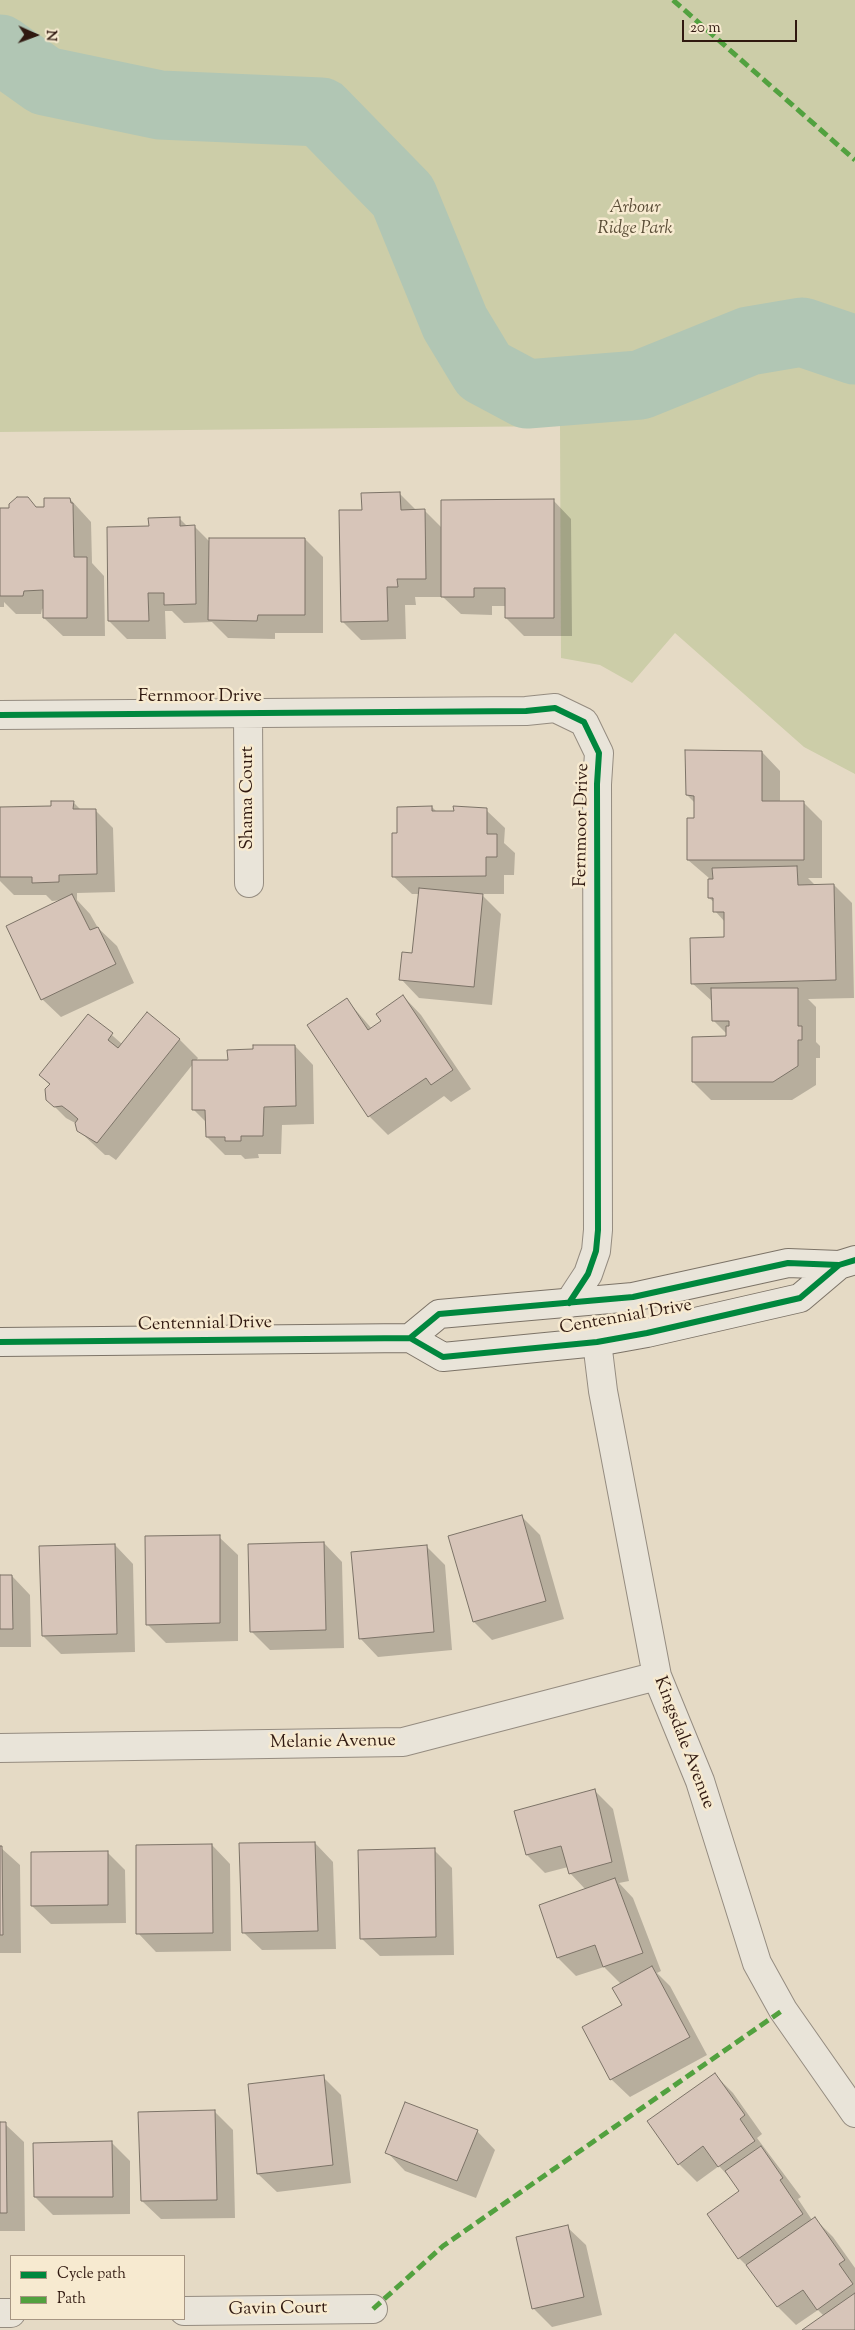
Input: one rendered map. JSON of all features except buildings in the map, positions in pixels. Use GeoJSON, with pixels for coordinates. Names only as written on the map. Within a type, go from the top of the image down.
{"type":"FeatureCollection","features":[{"type":"Feature","properties":{"kind":"street","name":"Fernmoor Drive"},"geometry":{"type":"LineString","coordinates":[[0,715],[526,711],[554,708],[584,722],[599,752],[597,784],[598,1163],[596,1251],[588,1274],[569,1303]]}},
{"type":"Feature","properties":{"kind":"street","name":"Shama Court"},"geometry":{"type":"LineString","coordinates":[[248,713],[249,883]]}},
{"type":"Feature","properties":{"kind":"street","name":"Centennial Drive"},"geometry":{"type":"LineString","coordinates":[[410,1338],[439,1314],[632,1297],[788,1263],[847,1262]]}},
{"type":"Feature","properties":{"kind":"street","name":"Centennial Drive"},"geometry":{"type":"LineString","coordinates":[[0,1342],[410,1338],[443,1357],[597,1342],[646,1333],[800,1298],[847,1262]]}},
{"type":"Feature","properties":{"kind":"street","name":"Kingsdale Avenue"},"geometry":{"type":"LineString","coordinates":[[597,1342],[603,1390],[657,1676],[700,1781],[758,1963],[783,2010],[855,2113]]}},
{"type":"Feature","properties":{"kind":"street","name":"Melanie Avenue"},"geometry":{"type":"LineString","coordinates":[[0,1748],[403,1742],[657,1676]]}},
{"type":"Feature","properties":{"kind":"street","name":"Gavin Court"},"geometry":{"type":"LineString","coordinates":[[185,2312],[373,2309]]}},
{"type":"Feature","properties":{"kind":"green space","name":"Arbour Ridge Park"},"geometry":{"type":"Polygon","coordinates":[[[0,0],[855,0],[855,774],[804,747],[675,633],[632,683],[600,665],[561,658],[560,426],[0,432],[0,0]]]}},
{"type":"Feature","properties":{"kind":"waterway"},"geometry":{"type":"LineString","coordinates":[[0,49],[45,81],[160,105],[321,112],[403,196],[455,323],[484,371],[527,394],[640,385],[749,341],[802,332],[855,350]]}},
{"type":"Feature","properties":{"kind":"marked path"},"geometry":{"type":"LineString","coordinates":[[673,0],[855,160]]}},
{"type":"Feature","properties":{"kind":"marked path"},"geometry":{"type":"LineString","coordinates":[[373,2309],[443,2246],[783,2010]]}},
{"type":"Feature","properties":{"kind":"cycle path"},"geometry":{"type":"LineString","coordinates":[[0,715],[526,711],[555,708],[584,722],[599,753],[597,784],[598,1230],[596,1251],[588,1274],[569,1303]]}},
{"type":"Feature","properties":{"kind":"cycle path"},"geometry":{"type":"LineString","coordinates":[[0,1342],[410,1338],[443,1357],[597,1342],[647,1333],[800,1298],[839,1265],[855,1260]]}},
{"type":"Feature","properties":{"kind":"cycle path"},"geometry":{"type":"LineString","coordinates":[[410,1338],[439,1314],[633,1297],[788,1263],[839,1265]]}}]}
